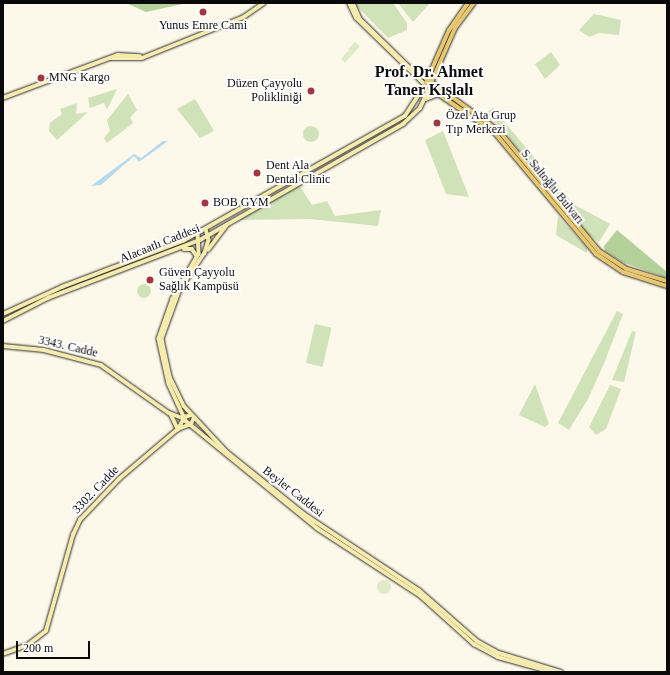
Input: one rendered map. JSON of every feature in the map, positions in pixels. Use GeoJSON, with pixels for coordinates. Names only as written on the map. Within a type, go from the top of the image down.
{"type":"FeatureCollection","features":[{"type":"Feature","properties":{"kind":"main road"},"geometry":{"type":"LineString","coordinates":[[3,98],[110,58],[145,56],[244,17],[264,3]]}},
{"type":"Feature","properties":{"kind":"main road"},"geometry":{"type":"LineString","coordinates":[[349,3],[356,18],[425,85],[429,81],[455,28],[474,3]]}},
{"type":"Feature","properties":{"kind":"main road"},"geometry":{"type":"LineString","coordinates":[[353,3],[358,17],[412,70],[429,81]]}},
{"type":"Feature","properties":{"kind":"main road"},"geometry":{"type":"LineString","coordinates":[[430,87],[429,81],[431,71],[449,30],[468,3]]}},
{"type":"Feature","properties":{"kind":"main road"},"geometry":{"type":"LineString","coordinates":[[412,70],[431,71]]}},
{"type":"Feature","properties":{"kind":"main road","name":"S. Saltoğlu Bulvarı"},"geometry":{"type":"LineString","coordinates":[[429,81],[499,131],[599,251],[628,269],[667,281]]}},
{"type":"Feature","properties":{"kind":"main road","name":"S. Saltoğlu Bulvarı"},"geometry":{"type":"LineString","coordinates":[[425,85],[441,93],[494,132],[596,254],[623,272],[667,286]]}},
{"type":"Feature","properties":{"kind":"main road","name":"Alacaatlı Caddesi"},"geometry":{"type":"LineString","coordinates":[[3,314],[62,286],[206,229],[397,122],[413,108],[425,85]]}},
{"type":"Feature","properties":{"kind":"main road","name":"Alacaatlı Caddesi"},"geometry":{"type":"LineString","coordinates":[[3,321],[48,298],[179,250],[200,240],[404,124],[425,100],[430,87]]}},
{"type":"Feature","properties":{"kind":"main road"},"geometry":{"type":"LineString","coordinates":[[425,100],[441,93]]}},
{"type":"Feature","properties":{"kind":"main road"},"geometry":{"type":"LineString","coordinates":[[204,256],[229,223]]}},
{"type":"Feature","properties":{"kind":"main road"},"geometry":{"type":"LineString","coordinates":[[206,229],[208,235]]}},
{"type":"Feature","properties":{"kind":"main road"},"geometry":{"type":"LineString","coordinates":[[198,233],[200,240]]}},
{"type":"Feature","properties":{"kind":"main road","name":"Beyler Caddesi"},"geometry":{"type":"LineString","coordinates":[[208,235],[204,256],[180,290],[162,339],[176,393],[193,417],[227,452],[286,500],[364,557]]}},
{"type":"Feature","properties":{"kind":"main road","name":"Beyler Caddesi"},"geometry":{"type":"LineString","coordinates":[[200,240],[197,257],[176,293],[159,339],[163,366],[184,418],[189,425],[317,528],[421,592],[482,644],[534,665],[561,672]]}},
{"type":"Feature","properties":{"kind":"main road"},"geometry":{"type":"LineString","coordinates":[[179,250],[192,249],[197,257]]}},
{"type":"Feature","properties":{"kind":"main road","name":"3343. Cadde"},"geometry":{"type":"LineString","coordinates":[[3,346],[44,350],[101,365],[171,414],[184,418]]}},
{"type":"Feature","properties":{"kind":"main road"},"geometry":{"type":"LineString","coordinates":[[171,414],[178,429]]}},
{"type":"Feature","properties":{"kind":"main road"},"geometry":{"type":"LineString","coordinates":[[184,418],[193,417]]}},
{"type":"Feature","properties":{"kind":"main road"},"geometry":{"type":"LineString","coordinates":[[189,425],[193,417]]}},
{"type":"Feature","properties":{"kind":"main road","name":"3302. Cadde"},"geometry":{"type":"LineString","coordinates":[[178,429],[184,418]]}},
{"type":"Feature","properties":{"kind":"main road","name":"3302. Cadde"},"geometry":{"type":"LineString","coordinates":[[3,654],[28,645],[46,631],[77,525],[119,479],[178,429],[189,425]]}},
{"type":"Feature","properties":{"kind":"green space"},"geometry":{"type":"Polygon","coordinates":[[[126,3],[187,3],[146,12],[126,3]]]}},
{"type":"Feature","properties":{"kind":"green space"},"geometry":{"type":"Polygon","coordinates":[[[354,3],[393,3],[407,23],[407,30],[388,38],[354,3]]]}},
{"type":"Feature","properties":{"kind":"green space"},"geometry":{"type":"Polygon","coordinates":[[[398,3],[430,3],[413,22],[398,3]]]}},
{"type":"Feature","properties":{"kind":"green space"},"geometry":{"type":"Polygon","coordinates":[[[594,14],[621,20],[619,35],[599,33],[589,37],[579,30],[594,14]]]}},
{"type":"Feature","properties":{"kind":"green space"},"geometry":{"type":"Polygon","coordinates":[[[355,42],[360,46],[345,63],[341,59],[348,51],[350,53],[348,49],[355,42]]]}},
{"type":"Feature","properties":{"kind":"green space"},"geometry":{"type":"Polygon","coordinates":[[[551,52],[560,65],[545,79],[535,64],[551,52]]]}},
{"type":"Feature","properties":{"kind":"green space"},"geometry":{"type":"Polygon","coordinates":[[[117,89],[107,110],[104,103],[90,108],[88,98],[117,89]]]}},
{"type":"Feature","properties":{"kind":"green space"},"geometry":{"type":"Polygon","coordinates":[[[128,94],[137,110],[130,118],[133,123],[107,143],[104,138],[110,131],[107,120],[128,94]]]}},
{"type":"Feature","properties":{"kind":"green space"},"geometry":{"type":"Polygon","coordinates":[[[195,99],[214,131],[200,138],[177,109],[195,99]]]}},
{"type":"Feature","properties":{"kind":"green space"},"geometry":{"type":"Polygon","coordinates":[[[77,103],[76,114],[88,112],[57,140],[49,131],[50,123],[62,114],[60,109],[77,103]]]}},
{"type":"Feature","properties":{"kind":"green space"},"geometry":{"type":"Polygon","coordinates":[[[493,108],[573,204],[610,224],[599,242],[587,234],[497,123],[483,115],[493,108]]]}},
{"type":"Feature","properties":{"kind":"green space"},"geometry":{"type":"Polygon","coordinates":[[[308,126],[314,126],[319,131],[317,140],[314,142],[308,142],[303,137],[303,131],[308,126]]]}},
{"type":"Feature","properties":{"kind":"green space"},"geometry":{"type":"Polygon","coordinates":[[[443,131],[469,197],[446,194],[425,140],[443,131]]]}},
{"type":"Feature","properties":{"kind":"green space"},"geometry":{"type":"Polygon","coordinates":[[[299,185],[312,205],[327,201],[335,216],[381,210],[378,226],[309,219],[238,220],[299,185]]]}},
{"type":"Feature","properties":{"kind":"green space"},"geometry":{"type":"Polygon","coordinates":[[[558,216],[587,248],[587,253],[556,235],[558,216]]]}},
{"type":"Feature","properties":{"kind":"green space"},"geometry":{"type":"Polygon","coordinates":[[[617,230],[667,272],[667,278],[622,262],[605,251],[604,246],[617,230]]]}},
{"type":"Feature","properties":{"kind":"green space"},"geometry":{"type":"Polygon","coordinates":[[[144,284],[149,286],[151,291],[149,296],[144,298],[139,296],[137,291],[139,286],[144,284]]]}},
{"type":"Feature","properties":{"kind":"green space"},"geometry":{"type":"Polygon","coordinates":[[[617,311],[623,314],[605,361],[588,399],[569,430],[558,423],[617,311]]]}},
{"type":"Feature","properties":{"kind":"green space"},"geometry":{"type":"Polygon","coordinates":[[[315,324],[332,328],[323,367],[306,363],[315,324]]]}},
{"type":"Feature","properties":{"kind":"green space"},"geometry":{"type":"Polygon","coordinates":[[[632,331],[636,332],[624,382],[612,380],[632,331]]]}},
{"type":"Feature","properties":{"kind":"green space"},"geometry":{"type":"Polygon","coordinates":[[[535,384],[549,424],[545,427],[519,415],[535,384]]]}},
{"type":"Feature","properties":{"kind":"green space"},"geometry":{"type":"Polygon","coordinates":[[[610,385],[621,389],[606,429],[596,435],[589,427],[610,385]]]}},
{"type":"Feature","properties":{"kind":"green space"},"geometry":{"type":"Polygon","coordinates":[[[381,580],[387,580],[391,584],[391,590],[387,594],[381,594],[377,590],[377,584],[381,580]]]}},
{"type":"Feature","properties":{"kind":"water"},"geometry":{"type":"Polygon","coordinates":[[[163,141],[168,141],[139,162],[134,156],[101,185],[91,186],[134,154],[141,158],[163,141]]]}},
{"type":"Feature","properties":{"kind":"place","name":"Yunus Emre Cami"},"geometry":{"type":"Point","coordinates":[203,12]}},
{"type":"Feature","properties":{"kind":"place","name":"MNG Kargo"},"geometry":{"type":"Point","coordinates":[41,78]}},
{"type":"Feature","properties":{"kind":"place","name":"Düzen Çayyolu Polikliniği"},"geometry":{"type":"Point","coordinates":[311,91]}},
{"type":"Feature","properties":{"kind":"place","name":"Özel Ata Grup Tıp Merkezi"},"geometry":{"type":"Point","coordinates":[437,123]}},
{"type":"Feature","properties":{"kind":"place","name":"Dent Ala Dental Clinic"},"geometry":{"type":"Point","coordinates":[257,173]}},
{"type":"Feature","properties":{"kind":"place","name":"BOB GYM"},"geometry":{"type":"Point","coordinates":[205,203]}},
{"type":"Feature","properties":{"kind":"place","name":"Güven Çayyolu Sağlık Kampüsü"},"geometry":{"type":"Point","coordinates":[150,280]}},
{"type":"Feature","properties":{"kind":"district","name":"Prof. Dr. Ahmet Taner Kışlalı"},"geometry":{"type":"Point","coordinates":[429,81]}}]}
